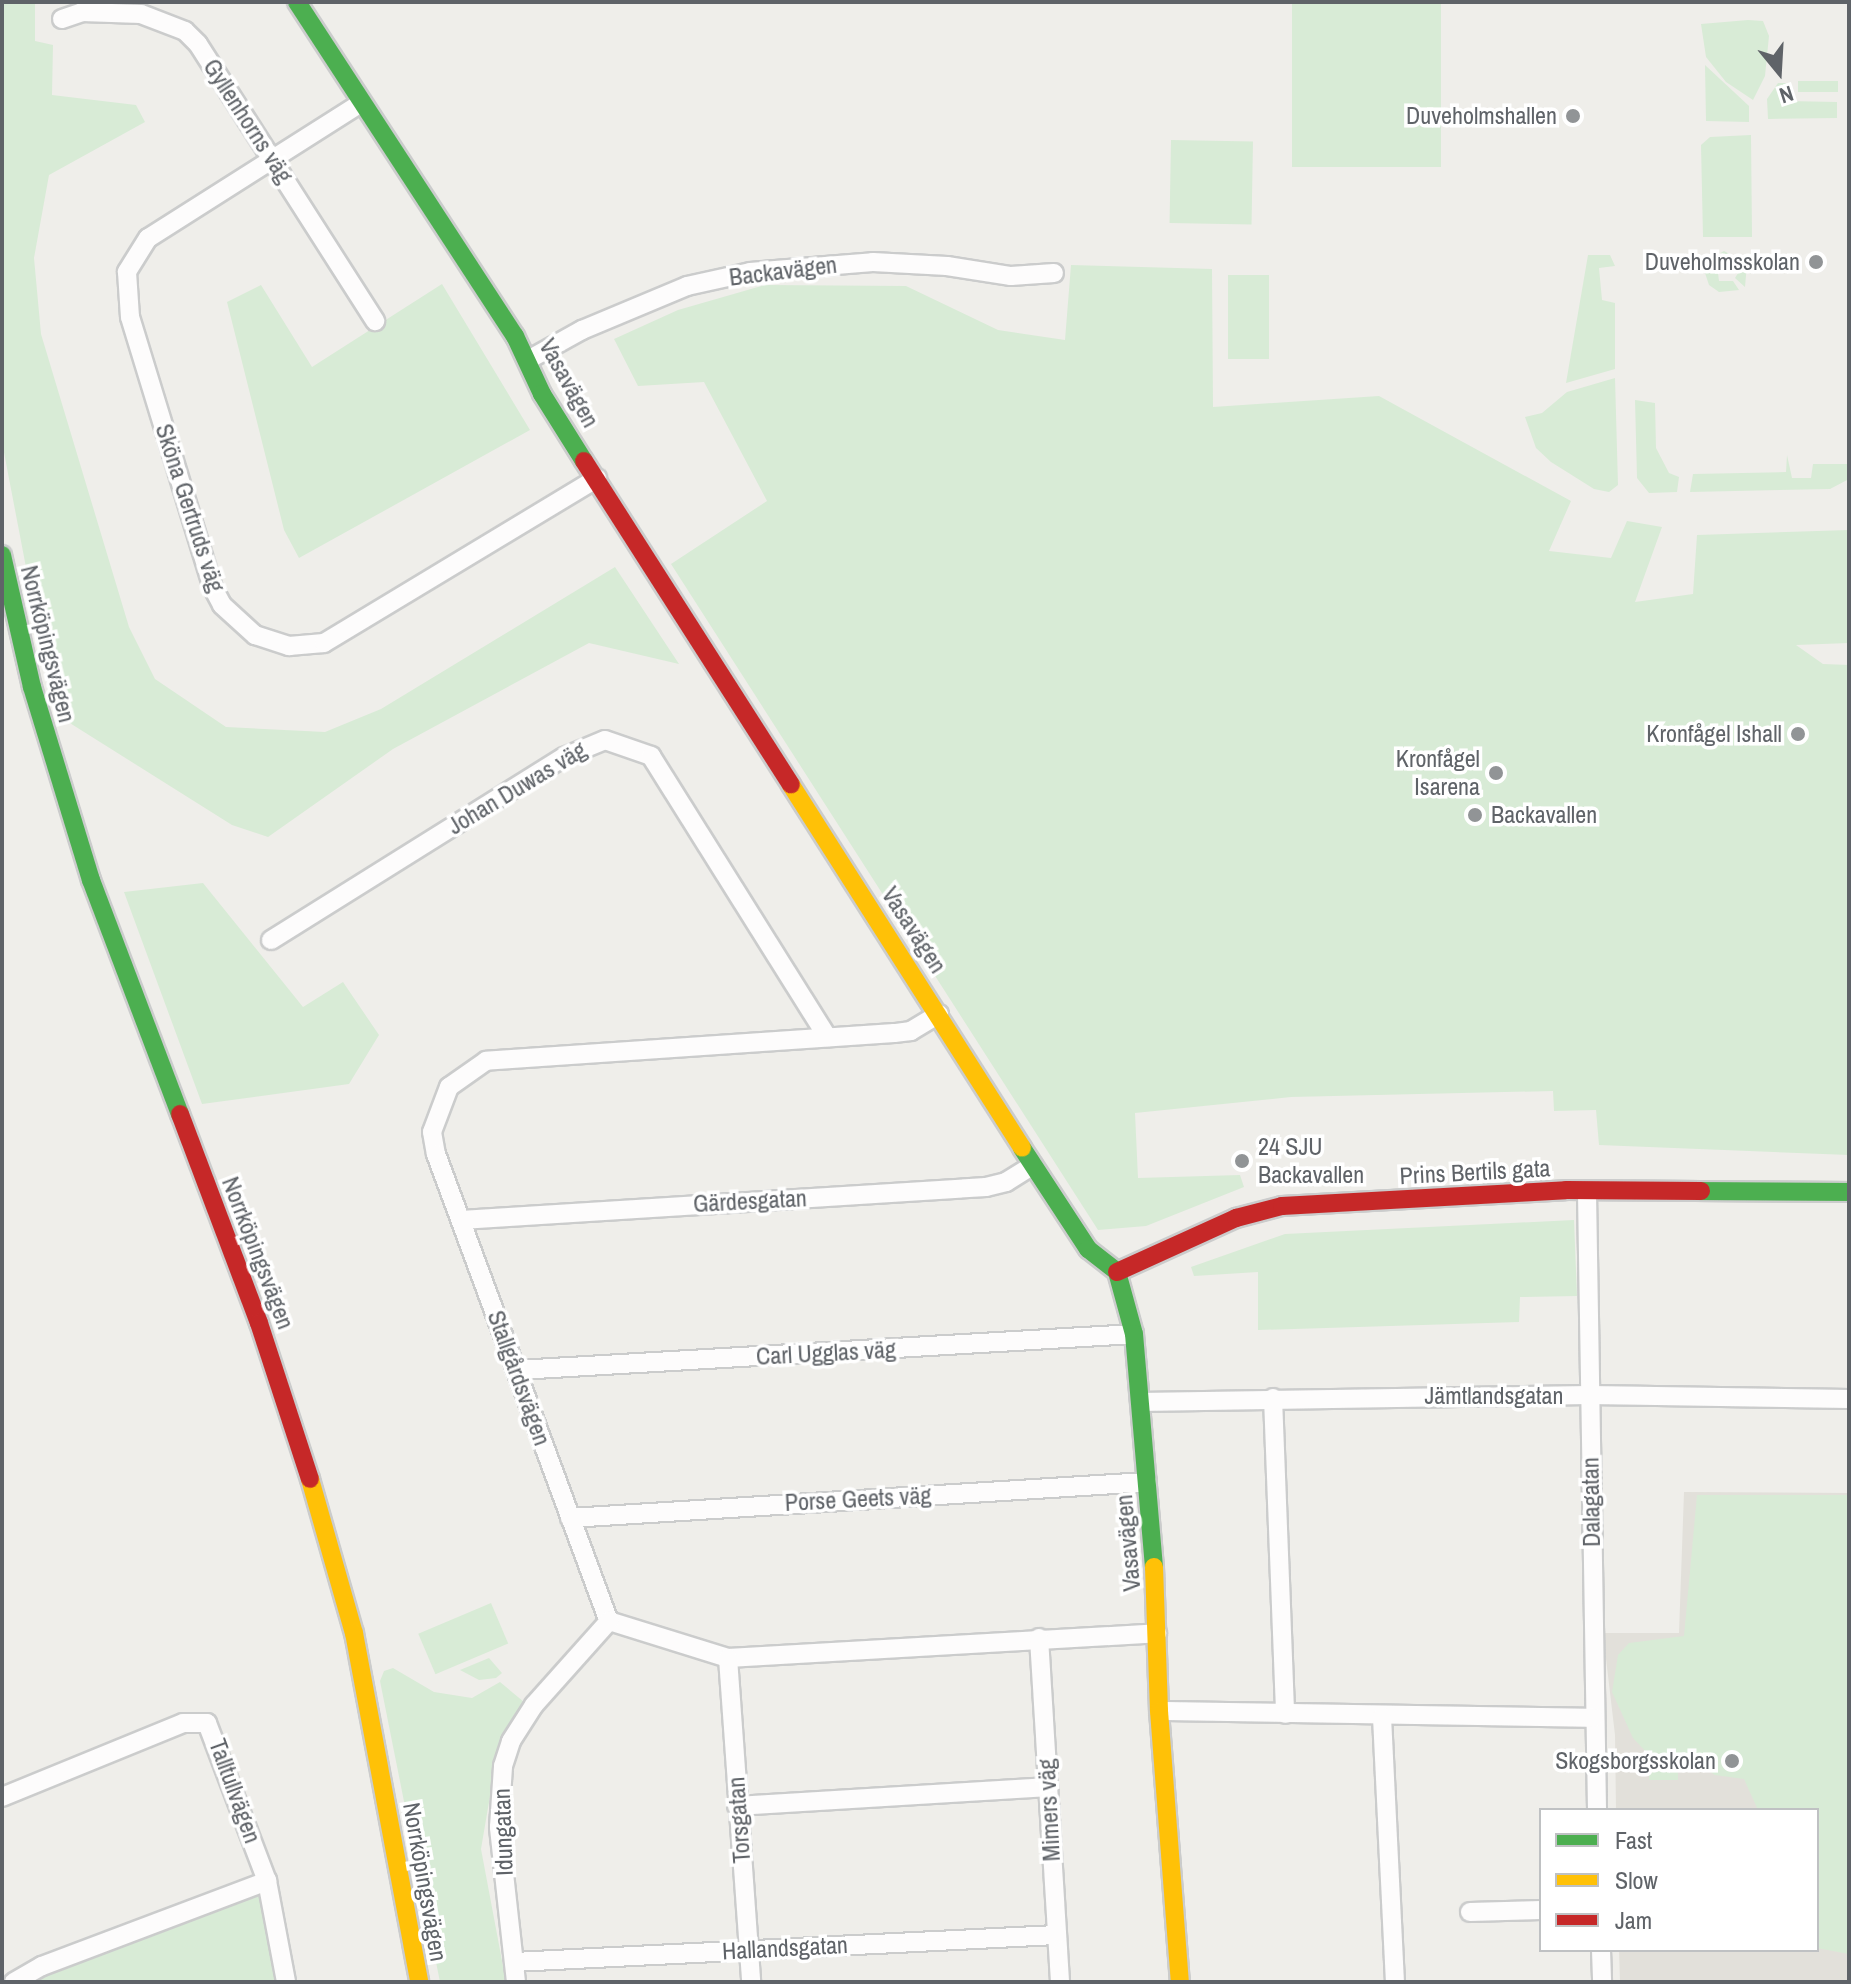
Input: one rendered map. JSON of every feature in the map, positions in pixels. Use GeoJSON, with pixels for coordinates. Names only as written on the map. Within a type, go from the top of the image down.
{"type":"FeatureCollection","features":[{"type":"Feature","properties":{"kind":"street","name":"Vasavägen"},"geometry":{"type":"LineString","coordinates":[[297,2],[528,360],[542,394],[1033,1165],[1088,1249],[1117,1272],[1134,1334],[1147,1482],[1159,1711],[1180,1982]]}},
{"type":"Feature","properties":{"kind":"street","name":"Gyllenhorns väg"},"geometry":{"type":"LineString","coordinates":[[62,19],[82,12],[141,14],[185,31],[220,72],[375,321]]}},
{"type":"Feature","properties":{"kind":"street","name":"Sköna Gertruds väg"},"geometry":{"type":"LineString","coordinates":[[361,103],[148,238],[127,272],[130,317],[212,586],[239,623],[255,635],[289,646],[324,643],[597,478]]}},
{"type":"Feature","properties":{"kind":"street","name":"Backavägen"},"geometry":{"type":"LineString","coordinates":[[528,360],[582,330],[687,286],[750,272],[873,262],[947,266],[1011,276],[1054,273]]}},
{"type":"Feature","properties":{"kind":"street","name":"Norrköpingsvägen"},"geometry":{"type":"LineString","coordinates":[[2,555],[32,687],[91,880],[259,1323],[327,1531],[354,1633],[419,1982]]}},
{"type":"Feature","properties":{"kind":"street","name":"Johan Duwas väg"},"geometry":{"type":"LineString","coordinates":[[271,940],[564,757],[605,740],[651,756],[827,1037]]}},
{"type":"Feature","properties":{"kind":"street","name":"Stallgårdsvägen"},"geometry":{"type":"LineString","coordinates":[[609,1621],[461,1220],[432,1132],[449,1087],[486,1061],[911,1031],[939,1014]]}},
{"type":"Feature","properties":{"kind":"street","name":"Gärdesgatan"},"geometry":{"type":"LineString","coordinates":[[461,1220],[986,1187],[1006,1182],[1033,1165]]}},
{"type":"Feature","properties":{"kind":"street","name":"Prins Bertils gata"},"geometry":{"type":"LineString","coordinates":[[1117,1272],[1272,1207],[1587,1193],[1849,1192]]}},
{"type":"Feature","properties":{"kind":"street","name":"Dalagatan"},"geometry":{"type":"LineString","coordinates":[[1587,1193],[1597,1808]]}},
{"type":"Feature","properties":{"kind":"street","name":"Carl Ugglas väg"},"geometry":{"type":"LineString","coordinates":[[518,1370],[1134,1334]]}},
{"type":"Feature","properties":{"kind":"street","name":"Jämtlandsgatan"},"geometry":{"type":"LineString","coordinates":[[1140,1402],[1589,1395],[1849,1399]]}},
{"type":"Feature","properties":{"kind":"street"},"geometry":{"type":"LineString","coordinates":[[1273,1398],[1285,1714]]}},
{"type":"Feature","properties":{"kind":"street","name":"Porse Geets väg"},"geometry":{"type":"LineString","coordinates":[[570,1518],[1147,1482]]}},
{"type":"Feature","properties":{"kind":"street"},"geometry":{"type":"LineString","coordinates":[[609,1621],[728,1658],[1157,1633]]}},
{"type":"Feature","properties":{"kind":"street","name":"Idungatan"},"geometry":{"type":"LineString","coordinates":[[516,1982],[499,1827],[503,1766],[511,1741],[534,1705],[609,1621]]}},
{"type":"Feature","properties":{"kind":"street","name":"Mimers väg"},"geometry":{"type":"LineString","coordinates":[[1039,1638],[1060,1982]]}},
{"type":"Feature","properties":{"kind":"street","name":"Torsgatan"},"geometry":{"type":"LineString","coordinates":[[728,1658],[751,1982]]}},
{"type":"Feature","properties":{"kind":"street"},"geometry":{"type":"LineString","coordinates":[[1159,1711],[1382,1717],[1594,1718]]}},
{"type":"Feature","properties":{"kind":"street"},"geometry":{"type":"LineString","coordinates":[[1382,1717],[1395,1982]]}},
{"type":"Feature","properties":{"kind":"street","name":"Talltullvägen"},"geometry":{"type":"LineString","coordinates":[[2,1797],[183,1723],[207,1723],[267,1881],[286,1982]]}},
{"type":"Feature","properties":{"kind":"street"},"geometry":{"type":"LineString","coordinates":[[737,1806],[1048,1787]]}},
{"type":"Feature","properties":{"kind":"street"},"geometry":{"type":"LineString","coordinates":[[14,1982],[42,1966],[267,1881]]}},
{"type":"Feature","properties":{"kind":"street"},"geometry":{"type":"LineString","coordinates":[[1470,1912],[1539,1910]]}},
{"type":"Feature","properties":{"kind":"street","name":"Hallandsgatan"},"geometry":{"type":"LineString","coordinates":[[514,1962],[1057,1935]]}},
{"type":"Feature","properties":{"kind":"street"},"geometry":{"type":"LineString","coordinates":[[1601,1952],[1602,1982]]}},
{"type":"Feature","properties":{"kind":"shaded area","name":"Skogsborgsskolan"},"geometry":{"type":"Polygon","coordinates":[[[1684,1492],[1849,1493],[1849,1982],[1620,1982],[1619,1952],[1819,1952],[1819,1808],[1616,1808],[1615,1735],[1603,1633],[1679,1633],[1684,1492]]]}},
{"type":"Feature","properties":{"kind":"green space"},"geometry":{"type":"Polygon","coordinates":[[[2,2],[35,2],[35,41],[53,45],[52,95],[136,105],[145,122],[49,175],[34,258],[41,334],[129,627],[155,679],[226,727],[325,732],[381,709],[615,567],[679,664],[589,643],[393,749],[268,837],[232,825],[65,720],[34,609],[2,442],[2,2]]]}},
{"type":"Feature","properties":{"kind":"green space"},"geometry":{"type":"Polygon","coordinates":[[[1292,2],[1441,2],[1441,167],[1292,167],[1292,2]]]}},
{"type":"Feature","properties":{"kind":"green space"},"geometry":{"type":"Polygon","coordinates":[[[1763,21],[1769,36],[1765,76],[1753,100],[1726,82],[1706,57],[1701,24],[1763,21]]]}},
{"type":"Feature","properties":{"kind":"green space"},"geometry":{"type":"Polygon","coordinates":[[[1705,65],[1749,106],[1749,122],[1706,121],[1705,65]]]}},
{"type":"Feature","properties":{"kind":"green space"},"geometry":{"type":"Polygon","coordinates":[[[1798,81],[1838,81],[1838,92],[1798,92],[1798,81]]]}},
{"type":"Feature","properties":{"kind":"green space"},"geometry":{"type":"Polygon","coordinates":[[[1778,83],[1786,83],[1787,101],[1837,102],[1837,118],[1768,119],[1767,99],[1778,83]]]}},
{"type":"Feature","properties":{"kind":"green space"},"geometry":{"type":"Polygon","coordinates":[[[1751,135],[1752,237],[1703,237],[1701,145],[1710,137],[1751,135]]]}},
{"type":"Feature","properties":{"kind":"green space"},"geometry":{"type":"Polygon","coordinates":[[[1171,140],[1253,141],[1252,224],[1170,223],[1171,140]]]}},
{"type":"Feature","properties":{"kind":"green space"},"geometry":{"type":"Polygon","coordinates":[[[1724,251],[1747,264],[1745,287],[1735,278],[1740,270],[1735,261],[1720,261],[1717,255],[1724,251]]]}},
{"type":"Feature","properties":{"kind":"green space"},"geometry":{"type":"Polygon","coordinates":[[[1588,255],[1610,255],[1615,266],[1599,268],[1602,300],[1615,303],[1615,369],[1566,383],[1588,255]]]}},
{"type":"Feature","properties":{"kind":"green space"},"geometry":{"type":"Polygon","coordinates":[[[1710,259],[1717,265],[1719,281],[1733,281],[1739,290],[1719,292],[1709,285],[1704,270],[1710,259]]]}},
{"type":"Feature","properties":{"kind":"green space","name":"Backavallen"},"geometry":{"type":"Polygon","coordinates":[[[1071,265],[1212,269],[1213,407],[1379,396],[1571,501],[1549,551],[1611,558],[1627,521],[1662,527],[1635,602],[1693,594],[1697,535],[1849,530],[1849,643],[1796,645],[1823,664],[1849,665],[1849,1155],[1599,1145],[1596,1110],[1554,1111],[1553,1091],[1291,1097],[1135,1113],[1138,1178],[1240,1175],[1244,1187],[1146,1226],[1098,1230],[671,564],[767,501],[704,382],[638,386],[614,339],[678,310],[765,285],[906,286],[998,330],[1065,340],[1071,265]]]}},
{"type":"Feature","properties":{"kind":"green space"},"geometry":{"type":"Polygon","coordinates":[[[1228,275],[1269,275],[1269,359],[1228,359],[1228,275]]]}},
{"type":"Feature","properties":{"kind":"green space"},"geometry":{"type":"Polygon","coordinates":[[[442,284],[530,430],[299,558],[284,530],[227,302],[261,285],[312,367],[442,284]]]}},
{"type":"Feature","properties":{"kind":"green space"},"geometry":{"type":"Polygon","coordinates":[[[1615,378],[1618,485],[1609,492],[1594,489],[1551,462],[1536,448],[1525,417],[1542,413],[1567,392],[1615,378]]]}},
{"type":"Feature","properties":{"kind":"green space"},"geometry":{"type":"Polygon","coordinates":[[[1635,400],[1655,403],[1656,448],[1669,473],[1679,477],[1677,492],[1649,493],[1637,478],[1635,400]]]}},
{"type":"Feature","properties":{"kind":"green space"},"geometry":{"type":"Polygon","coordinates":[[[1787,455],[1792,478],[1811,478],[1813,464],[1849,464],[1849,479],[1830,489],[1690,492],[1693,474],[1786,472],[1787,455]]]}},
{"type":"Feature","properties":{"kind":"green space"},"geometry":{"type":"Polygon","coordinates":[[[203,883],[303,1007],[343,982],[379,1035],[349,1084],[202,1104],[124,892],[203,883]]]}},
{"type":"Feature","properties":{"kind":"green space"},"geometry":{"type":"Polygon","coordinates":[[[1574,1220],[1577,1296],[1520,1297],[1519,1322],[1258,1330],[1258,1272],[1194,1276],[1191,1267],[1285,1234],[1574,1220]]]}},
{"type":"Feature","properties":{"kind":"green space","name":"Skogsborgsskolan"},"geometry":{"type":"Polygon","coordinates":[[[1697,1495],[1849,1495],[1849,1954],[1819,1948],[1819,1808],[1757,1808],[1744,1779],[1715,1775],[1689,1758],[1650,1756],[1633,1738],[1612,1692],[1618,1655],[1629,1643],[1684,1636],[1697,1495]]]}},
{"type":"Feature","properties":{"kind":"green space"},"geometry":{"type":"Polygon","coordinates":[[[491,1603],[508,1644],[435,1674],[418,1634],[491,1603]]]}},
{"type":"Feature","properties":{"kind":"green space"},"geometry":{"type":"Polygon","coordinates":[[[489,1658],[502,1673],[496,1678],[479,1680],[460,1670],[489,1658]]]}},
{"type":"Feature","properties":{"kind":"green space"},"geometry":{"type":"Polygon","coordinates":[[[393,1668],[434,1692],[472,1698],[500,1682],[524,1702],[497,1755],[481,1849],[506,1982],[440,1982],[380,1681],[384,1671],[393,1668]]]}},
{"type":"Feature","properties":{"kind":"green space"},"geometry":{"type":"Polygon","coordinates":[[[1649,1761],[1678,1761],[1678,1780],[1649,1780],[1649,1761]]]}},
{"type":"Feature","properties":{"kind":"green space"},"geometry":{"type":"Polygon","coordinates":[[[262,1894],[276,1982],[24,1982],[45,1972],[262,1894]]]}},
{"type":"Feature","properties":{"kind":"traffic: fast"},"geometry":{"type":"LineString","coordinates":[[297,2],[515,336],[542,394],[584,461]]}},
{"type":"Feature","properties":{"kind":"traffic: fast"},"geometry":{"type":"LineString","coordinates":[[2,555],[32,687],[91,880],[180,1114]]}},
{"type":"Feature","properties":{"kind":"traffic: fast"},"geometry":{"type":"LineString","coordinates":[[1022,1148],[1088,1249],[1117,1272],[1134,1334],[1154,1567]]}},
{"type":"Feature","properties":{"kind":"traffic: fast"},"geometry":{"type":"LineString","coordinates":[[1701,1191],[1849,1192]]}},
{"type":"Feature","properties":{"kind":"traffic: slow"},"geometry":{"type":"LineString","coordinates":[[791,785],[1022,1148]]}},
{"type":"Feature","properties":{"kind":"traffic: slow"},"geometry":{"type":"LineString","coordinates":[[310,1479],[354,1633],[419,1982]]}},
{"type":"Feature","properties":{"kind":"traffic: slow"},"geometry":{"type":"LineString","coordinates":[[1154,1567],[1159,1711],[1180,1982]]}},
{"type":"Feature","properties":{"kind":"traffic: jam"},"geometry":{"type":"LineString","coordinates":[[584,461],[791,785]]}},
{"type":"Feature","properties":{"kind":"traffic: jam"},"geometry":{"type":"LineString","coordinates":[[180,1114],[259,1323],[310,1479]]}},
{"type":"Feature","properties":{"kind":"traffic: jam"},"geometry":{"type":"LineString","coordinates":[[1117,1272],[1236,1218],[1282,1206],[1566,1190],[1701,1191]]}},
{"type":"Feature","properties":{"kind":"place","name":"Duveholmshallen"},"geometry":{"type":"Point","coordinates":[1573,116]}},
{"type":"Feature","properties":{"kind":"place","name":"Duveholmsskolan"},"geometry":{"type":"Point","coordinates":[1816,262]}},
{"type":"Feature","properties":{"kind":"place","name":"Kronfågel Ishall"},"geometry":{"type":"Point","coordinates":[1798,734]}},
{"type":"Feature","properties":{"kind":"place","name":"Kronfågel Isarena"},"geometry":{"type":"Point","coordinates":[1496,773]}},
{"type":"Feature","properties":{"kind":"place","name":"Backavallen"},"geometry":{"type":"Point","coordinates":[1475,815]}},
{"type":"Feature","properties":{"kind":"place","name":"24 SJU Backavallen"},"geometry":{"type":"Point","coordinates":[1242,1161]}},
{"type":"Feature","properties":{"kind":"place","name":"Skogsborgsskolan"},"geometry":{"type":"Point","coordinates":[1732,1761]}}]}
